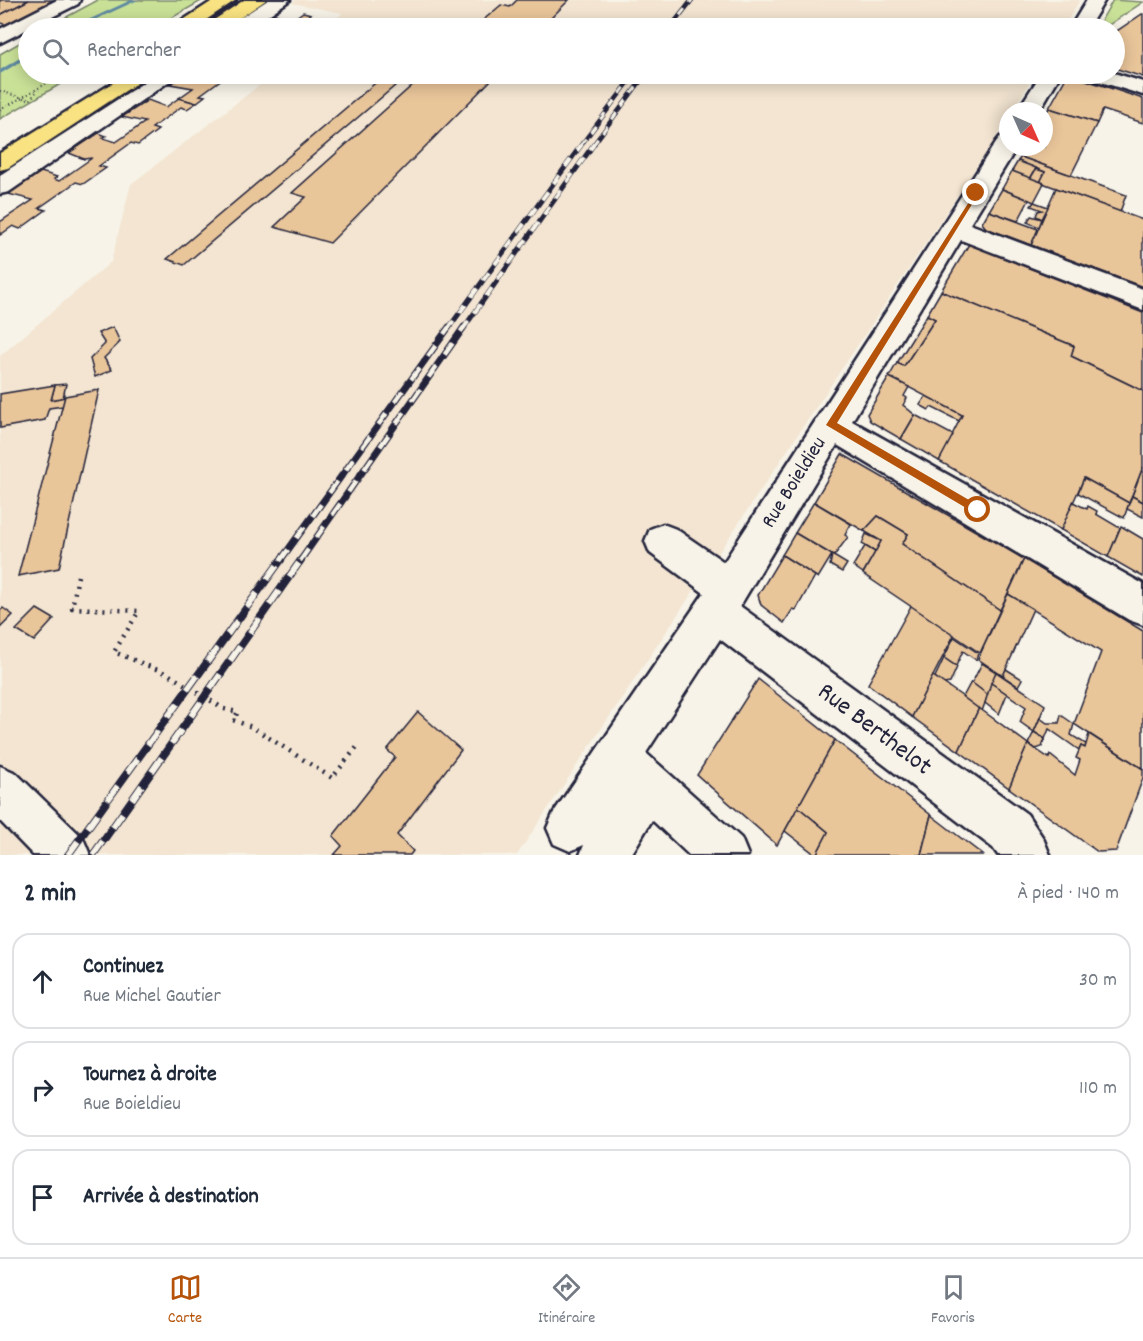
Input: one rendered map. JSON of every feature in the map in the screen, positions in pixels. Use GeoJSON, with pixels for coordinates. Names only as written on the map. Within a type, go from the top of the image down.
{"type":"FeatureCollection","features":[{"type":"Feature","properties":{"kind":"main road"},"geometry":{"type":"LineString","coordinates":[[197,18],[227,0]]}},
{"type":"Feature","properties":{"kind":"main road"},"geometry":{"type":"LineString","coordinates":[[228,18],[257,0]]}},
{"type":"Feature","properties":{"kind":"main road"},"geometry":{"type":"LineString","coordinates":[[0,141],[93,84]]}},
{"type":"Feature","properties":{"kind":"main road"},"geometry":{"type":"LineString","coordinates":[[0,164],[125,84]]}},
{"type":"Feature","properties":{"kind":"street"},"geometry":{"type":"LineString","coordinates":[[36,18],[71,0]]}},
{"type":"Feature","properties":{"kind":"street"},"geometry":{"type":"LineString","coordinates":[[253,18],[281,0]]}},
{"type":"Feature","properties":{"kind":"street"},"geometry":{"type":"LineString","coordinates":[[1085,18],[1096,0]]}},
{"type":"Feature","properties":{"kind":"street"},"geometry":{"type":"LineString","coordinates":[[0,37],[18,28]]}},
{"type":"Feature","properties":{"kind":"street"},"geometry":{"type":"LineString","coordinates":[[1125,83],[1143,89]]}},
{"type":"Feature","properties":{"kind":"street"},"geometry":{"type":"LineString","coordinates":[[0,186],[155,84]]}},
{"type":"Feature","properties":{"kind":"street"},"geometry":{"type":"LineString","coordinates":[[1034,102],[1046,84]]}},
{"type":"Feature","properties":{"kind":"street","name":"Rue Boieldieu"},"geometry":{"type":"LineString","coordinates":[[587,841],[632,770],[722,599],[999,156]]}},
{"type":"Feature","properties":{"kind":"street"},"geometry":{"type":"LineString","coordinates":[[954,227],[1143,300]]}},
{"type":"Feature","properties":{"kind":"street"},"geometry":{"type":"LineString","coordinates":[[831,425],[1143,606]]}},
{"type":"Feature","properties":{"kind":"street","name":"Rue Berthelot"},"geometry":{"type":"LineString","coordinates":[[663,541],[722,599],[1010,831],[1026,855]]}},
{"type":"Feature","properties":{"kind":"street"},"geometry":{"type":"LineString","coordinates":[[632,770],[724,855]]}},
{"type":"Feature","properties":{"kind":"street"},"geometry":{"type":"LineString","coordinates":[[0,789],[66,855]]}},
{"type":"Feature","properties":{"kind":"path"},"geometry":{"type":"LineString","coordinates":[[0,110],[45,84]]}},
{"type":"Feature","properties":{"kind":"path"},"geometry":{"type":"LineString","coordinates":[[0,90],[30,100],[40,87]]}},
{"type":"Feature","properties":{"kind":"path"},"geometry":{"type":"LineString","coordinates":[[78,576],[72,608],[139,611],[114,652],[168,674],[224,709],[238,712],[233,720],[252,727],[332,778],[357,747]]}},
{"type":"Feature","properties":{"kind":"shaded area"},"geometry":{"type":"Polygon","coordinates":[[[296,0],[1080,0],[1069,18],[338,18],[342,13],[292,3],[296,0]]]}},
{"type":"Feature","properties":{"kind":"shaded area"},"geometry":{"type":"Polygon","coordinates":[[[261,84],[1029,84],[1018,102],[999,102],[998,135],[517,855],[0,855],[0,356],[111,262],[131,184],[261,84]]]}},
{"type":"Feature","properties":{"kind":"green space"},"geometry":{"type":"Polygon","coordinates":[[[98,0],[203,0],[172,18],[65,18],[98,0]]]}},
{"type":"Feature","properties":{"kind":"green space"},"geometry":{"type":"Polygon","coordinates":[[[1113,0],[1143,2],[1119,18],[1103,18],[1113,0]]]}},
{"type":"Feature","properties":{"kind":"green space"},"geometry":{"type":"Polygon","coordinates":[[[18,44],[18,84],[61,84],[0,119],[0,54],[18,44]]]}},
{"type":"Feature","properties":{"kind":"building"},"geometry":{"type":"Polygon","coordinates":[[[0,0],[29,0],[0,15],[0,0]]]}},
{"type":"Feature","properties":{"kind":"building"},"geometry":{"type":"Polygon","coordinates":[[[29,0],[56,0],[8,25],[0,23],[0,15],[29,0]]]}},
{"type":"Feature","properties":{"kind":"building"},"geometry":{"type":"Polygon","coordinates":[[[517,0],[569,0],[551,18],[486,18],[501,5],[510,7],[517,0]]]}},
{"type":"Feature","properties":{"kind":"building"},"geometry":{"type":"Polygon","coordinates":[[[303,12],[311,14],[307,18],[295,18],[303,12]]]}},
{"type":"Feature","properties":{"kind":"building"},"geometry":{"type":"Polygon","coordinates":[[[275,14],[286,18],[269,18],[275,14]]]}},
{"type":"Feature","properties":{"kind":"building"},"geometry":{"type":"Polygon","coordinates":[[[1143,14],[1143,77],[1125,71],[1125,26],[1143,14]]]}},
{"type":"Feature","properties":{"kind":"building"},"geometry":{"type":"Polygon","coordinates":[[[170,84],[215,84],[200,95],[205,96],[196,103],[179,98],[193,88],[170,84]]]}},
{"type":"Feature","properties":{"kind":"building"},"geometry":{"type":"Polygon","coordinates":[[[374,84],[397,84],[184,265],[167,259],[374,84]]]}},
{"type":"Feature","properties":{"kind":"building"},"geometry":{"type":"Polygon","coordinates":[[[414,84],[487,84],[330,243],[274,227],[306,197],[292,193],[414,84]]]}},
{"type":"Feature","properties":{"kind":"building"},"geometry":{"type":"Polygon","coordinates":[[[1062,84],[1098,84],[1143,99],[1143,123],[1103,110],[1097,123],[1053,109],[1052,102],[1062,84]]]}},
{"type":"Feature","properties":{"kind":"building"},"geometry":{"type":"Polygon","coordinates":[[[179,98],[196,103],[187,109],[181,107],[152,128],[158,130],[138,145],[131,143],[99,166],[106,168],[83,184],[76,182],[39,208],[46,210],[20,229],[13,226],[0,235],[0,222],[33,200],[8,194],[41,172],[57,177],[54,179],[59,181],[92,158],[84,159],[69,153],[99,133],[106,136],[103,138],[116,142],[145,122],[122,117],[148,100],[166,107],[179,98]]]}},
{"type":"Feature","properties":{"kind":"building"},"geometry":{"type":"Polygon","coordinates":[[[1053,109],[1097,123],[1071,175],[1021,157],[1053,156],[1053,109]]]}},
{"type":"Feature","properties":{"kind":"building"},"geometry":{"type":"Polygon","coordinates":[[[1021,157],[1126,195],[1120,212],[1040,182],[1045,172],[1018,161],[1021,157]]]}},
{"type":"Feature","properties":{"kind":"building"},"geometry":{"type":"Polygon","coordinates":[[[1018,161],[1036,168],[1030,179],[1012,171],[1018,161]]]}},
{"type":"Feature","properties":{"kind":"building"},"geometry":{"type":"Polygon","coordinates":[[[1036,169],[1045,172],[1040,182],[1030,179],[1036,169]]]}},
{"type":"Feature","properties":{"kind":"building"},"geometry":{"type":"Polygon","coordinates":[[[1012,171],[1044,183],[1034,202],[1002,189],[1012,171]]]}},
{"type":"Feature","properties":{"kind":"building"},"geometry":{"type":"Polygon","coordinates":[[[1056,188],[1143,220],[1143,287],[1031,245],[1056,188]]]}},
{"type":"Feature","properties":{"kind":"building"},"geometry":{"type":"Polygon","coordinates":[[[1002,189],[1029,200],[1018,221],[989,211],[1002,189]]]}},
{"type":"Feature","properties":{"kind":"building"},"geometry":{"type":"Polygon","coordinates":[[[1034,202],[1048,207],[1042,219],[1036,216],[1038,211],[1042,210],[1031,206],[1034,202]]]}},
{"type":"Feature","properties":{"kind":"building"},"geometry":{"type":"Polygon","coordinates":[[[989,211],[1038,229],[1031,245],[986,228],[982,223],[989,211]]]}},
{"type":"Feature","properties":{"kind":"building"},"geometry":{"type":"Polygon","coordinates":[[[1031,216],[1042,219],[1039,227],[1027,222],[1031,216]]]}},
{"type":"Feature","properties":{"kind":"building"},"geometry":{"type":"Polygon","coordinates":[[[969,244],[1143,313],[1143,391],[1071,356],[1074,346],[941,291],[969,244]]]}},
{"type":"Feature","properties":{"kind":"building"},"geometry":{"type":"Polygon","coordinates":[[[941,291],[1074,346],[1071,356],[1143,391],[1143,467],[1129,503],[1084,478],[1061,530],[939,461],[962,415],[889,377],[897,363],[904,366],[935,319],[927,315],[941,291]]]}},
{"type":"Feature","properties":{"kind":"building"},"geometry":{"type":"Polygon","coordinates":[[[927,315],[935,319],[904,366],[897,363],[927,315]]]}},
{"type":"Feature","properties":{"kind":"building"},"geometry":{"type":"Polygon","coordinates":[[[113,327],[120,342],[104,358],[112,370],[95,377],[90,359],[105,344],[98,333],[113,327]]]}},
{"type":"Feature","properties":{"kind":"building"},"geometry":{"type":"Polygon","coordinates":[[[889,377],[909,387],[904,396],[907,398],[903,405],[915,415],[901,439],[870,421],[867,414],[889,377]]]}},
{"type":"Feature","properties":{"kind":"building"},"geometry":{"type":"Polygon","coordinates":[[[66,384],[63,398],[51,400],[55,385],[66,384]]]}},
{"type":"Feature","properties":{"kind":"building"},"geometry":{"type":"Polygon","coordinates":[[[55,385],[51,400],[65,397],[63,406],[49,408],[45,420],[0,428],[0,394],[55,385]]]}},
{"type":"Feature","properties":{"kind":"building"},"geometry":{"type":"Polygon","coordinates":[[[99,390],[59,568],[18,576],[65,396],[99,390]]]}},
{"type":"Feature","properties":{"kind":"building"},"geometry":{"type":"Polygon","coordinates":[[[926,396],[962,415],[959,421],[931,407],[929,410],[920,405],[926,396]]]}},
{"type":"Feature","properties":{"kind":"building"},"geometry":{"type":"Polygon","coordinates":[[[915,415],[953,435],[939,461],[901,439],[915,415]]]}},
{"type":"Feature","properties":{"kind":"building"},"geometry":{"type":"Polygon","coordinates":[[[842,454],[1024,559],[1000,610],[902,544],[908,534],[878,516],[864,531],[814,502],[842,454]]]}},
{"type":"Feature","properties":{"kind":"building"},"geometry":{"type":"Polygon","coordinates":[[[1143,467],[1143,502],[1132,496],[1143,467]]]}},
{"type":"Feature","properties":{"kind":"building"},"geometry":{"type":"Polygon","coordinates":[[[1084,478],[1129,503],[1124,518],[1078,493],[1084,478]]]}},
{"type":"Feature","properties":{"kind":"building"},"geometry":{"type":"Polygon","coordinates":[[[1132,496],[1143,502],[1143,517],[1127,509],[1132,496]]]}},
{"type":"Feature","properties":{"kind":"building"},"geometry":{"type":"Polygon","coordinates":[[[814,502],[851,524],[845,535],[848,537],[834,556],[795,533],[814,502]]]}},
{"type":"Feature","properties":{"kind":"building"},"geometry":{"type":"Polygon","coordinates":[[[1073,502],[1087,509],[1088,506],[1097,511],[1096,514],[1120,528],[1108,557],[1061,530],[1073,502]]]}},
{"type":"Feature","properties":{"kind":"building"},"geometry":{"type":"Polygon","coordinates":[[[878,516],[908,534],[902,544],[1000,610],[980,653],[863,574],[881,541],[864,531],[878,516]]]}},
{"type":"Feature","properties":{"kind":"building"},"geometry":{"type":"Polygon","coordinates":[[[1121,526],[1143,539],[1143,577],[1108,557],[1121,526]]]}},
{"type":"Feature","properties":{"kind":"building"},"geometry":{"type":"Polygon","coordinates":[[[795,533],[832,555],[818,578],[782,555],[795,533]]]}},
{"type":"Feature","properties":{"kind":"building"},"geometry":{"type":"Polygon","coordinates":[[[866,534],[881,541],[875,552],[862,544],[866,534]]]}},
{"type":"Feature","properties":{"kind":"building"},"geometry":{"type":"Polygon","coordinates":[[[865,546],[875,552],[863,573],[853,566],[865,546]]]}},
{"type":"Feature","properties":{"kind":"building"},"geometry":{"type":"Polygon","coordinates":[[[782,555],[815,576],[796,610],[793,609],[784,623],[761,605],[758,595],[782,555]]]}},
{"type":"Feature","properties":{"kind":"building"},"geometry":{"type":"Polygon","coordinates":[[[832,555],[847,564],[842,572],[830,565],[832,555]]]}},
{"type":"Feature","properties":{"kind":"building"},"geometry":{"type":"Polygon","coordinates":[[[1024,559],[1143,631],[1143,769],[1074,724],[1101,652],[1008,594],[1024,559]]]}},
{"type":"Feature","properties":{"kind":"building"},"geometry":{"type":"Polygon","coordinates":[[[1008,594],[1033,609],[1003,676],[978,659],[1008,594]]]}},
{"type":"Feature","properties":{"kind":"building"},"geometry":{"type":"Polygon","coordinates":[[[911,606],[954,635],[912,717],[868,684],[911,606]]]}},
{"type":"Feature","properties":{"kind":"building"},"geometry":{"type":"Polygon","coordinates":[[[3,608],[13,615],[0,628],[0,611],[3,608]]]}},
{"type":"Feature","properties":{"kind":"building"},"geometry":{"type":"Polygon","coordinates":[[[37,609],[54,619],[34,641],[16,630],[37,609]]]}},
{"type":"Feature","properties":{"kind":"building"},"geometry":{"type":"Polygon","coordinates":[[[954,637],[978,653],[976,660],[963,651],[956,666],[944,658],[954,637]]]}},
{"type":"Feature","properties":{"kind":"building"},"geometry":{"type":"Polygon","coordinates":[[[944,658],[957,667],[950,683],[944,684],[935,677],[944,658]]]}},
{"type":"Feature","properties":{"kind":"building"},"geometry":{"type":"Polygon","coordinates":[[[982,663],[996,672],[988,695],[972,683],[982,663]]]}},
{"type":"Feature","properties":{"kind":"building"},"geometry":{"type":"Polygon","coordinates":[[[1006,669],[1022,679],[1018,686],[1003,676],[1006,669]]]}},
{"type":"Feature","properties":{"kind":"building"},"geometry":{"type":"Polygon","coordinates":[[[996,672],[1045,705],[1034,732],[1020,722],[1026,707],[991,683],[996,672]]]}},
{"type":"Feature","properties":{"kind":"building"},"geometry":{"type":"Polygon","coordinates":[[[933,676],[979,708],[959,751],[912,717],[933,676]]]}},
{"type":"Feature","properties":{"kind":"building"},"geometry":{"type":"Polygon","coordinates":[[[758,679],[835,740],[777,845],[697,775],[758,679]]]}},
{"type":"Feature","properties":{"kind":"building"},"geometry":{"type":"Polygon","coordinates":[[[971,682],[988,695],[982,711],[963,697],[971,682]]]}},
{"type":"Feature","properties":{"kind":"building"},"geometry":{"type":"Polygon","coordinates":[[[991,683],[1007,694],[999,714],[985,703],[991,683]]]}},
{"type":"Feature","properties":{"kind":"building"},"geometry":{"type":"Polygon","coordinates":[[[979,708],[1028,744],[1009,788],[959,751],[979,708]]]}},
{"type":"Feature","properties":{"kind":"building"},"geometry":{"type":"Polygon","coordinates":[[[418,712],[461,750],[397,835],[413,851],[410,855],[334,855],[342,846],[333,836],[395,757],[387,750],[418,712]]]}},
{"type":"Feature","properties":{"kind":"building"},"geometry":{"type":"Polygon","coordinates":[[[1061,715],[1074,724],[1071,735],[1086,744],[1085,748],[1081,746],[1079,750],[1049,729],[1045,739],[1034,732],[1040,718],[1047,723],[1059,723],[1061,715]]]}},
{"type":"Feature","properties":{"kind":"building"},"geometry":{"type":"Polygon","coordinates":[[[1034,732],[1045,739],[1042,747],[1036,749],[1028,744],[1034,732]]]}},
{"type":"Feature","properties":{"kind":"building"},"geometry":{"type":"Polygon","coordinates":[[[1089,734],[1143,769],[1143,778],[1116,851],[1098,852],[1009,788],[1028,744],[1049,758],[1050,755],[1075,775],[1080,760],[1076,758],[1081,746],[1085,748],[1089,734]]]}},
{"type":"Feature","properties":{"kind":"building"},"geometry":{"type":"Polygon","coordinates":[[[835,740],[931,815],[921,855],[816,855],[828,832],[798,807],[835,740]]]}},
{"type":"Feature","properties":{"kind":"building"},"geometry":{"type":"Polygon","coordinates":[[[798,807],[828,832],[816,855],[785,831],[798,807]]]}},
{"type":"Feature","properties":{"kind":"building"},"geometry":{"type":"Polygon","coordinates":[[[931,815],[983,855],[921,855],[931,815]]]}},
{"type":"Feature","properties":{"kind":"waterway"},"geometry":{"type":"LineString","coordinates":[[96,18],[135,0]]}},
{"type":"Feature","properties":{"kind":"waterway"},"geometry":{"type":"LineString","coordinates":[[0,72],[18,61]]}},
{"type":"Feature","properties":{"kind":"railway"},"geometry":{"type":"LineString","coordinates":[[678,18],[692,0]]}},
{"type":"Feature","properties":{"kind":"railway"},"geometry":{"type":"LineString","coordinates":[[581,145],[627,84]]}},
{"type":"Feature","properties":{"kind":"railway"},"geometry":{"type":"LineString","coordinates":[[593,145],[639,84]]}},
{"type":"Feature","properties":{"kind":"railway"},"geometry":{"type":"LineString","coordinates":[[448,329],[582,144]]}},
{"type":"Feature","properties":{"kind":"railway"},"geometry":{"type":"LineString","coordinates":[[463,329],[594,144]]}},
{"type":"Feature","properties":{"kind":"railway"},"geometry":{"type":"LineString","coordinates":[[280,561],[449,327]]}},
{"type":"Feature","properties":{"kind":"railway"},"geometry":{"type":"LineString","coordinates":[[300,561],[464,327]]}},
{"type":"Feature","properties":{"kind":"railway"},"geometry":{"type":"LineString","coordinates":[[68,855],[281,560]]}},
{"type":"Feature","properties":{"kind":"railway"},"geometry":{"type":"LineString","coordinates":[[93,855],[301,560]]}},
{"type":"Feature","properties":{"kind":"route"},"geometry":{"type":"LineString","coordinates":[[976,193],[831,425],[978,510]]}}]}
